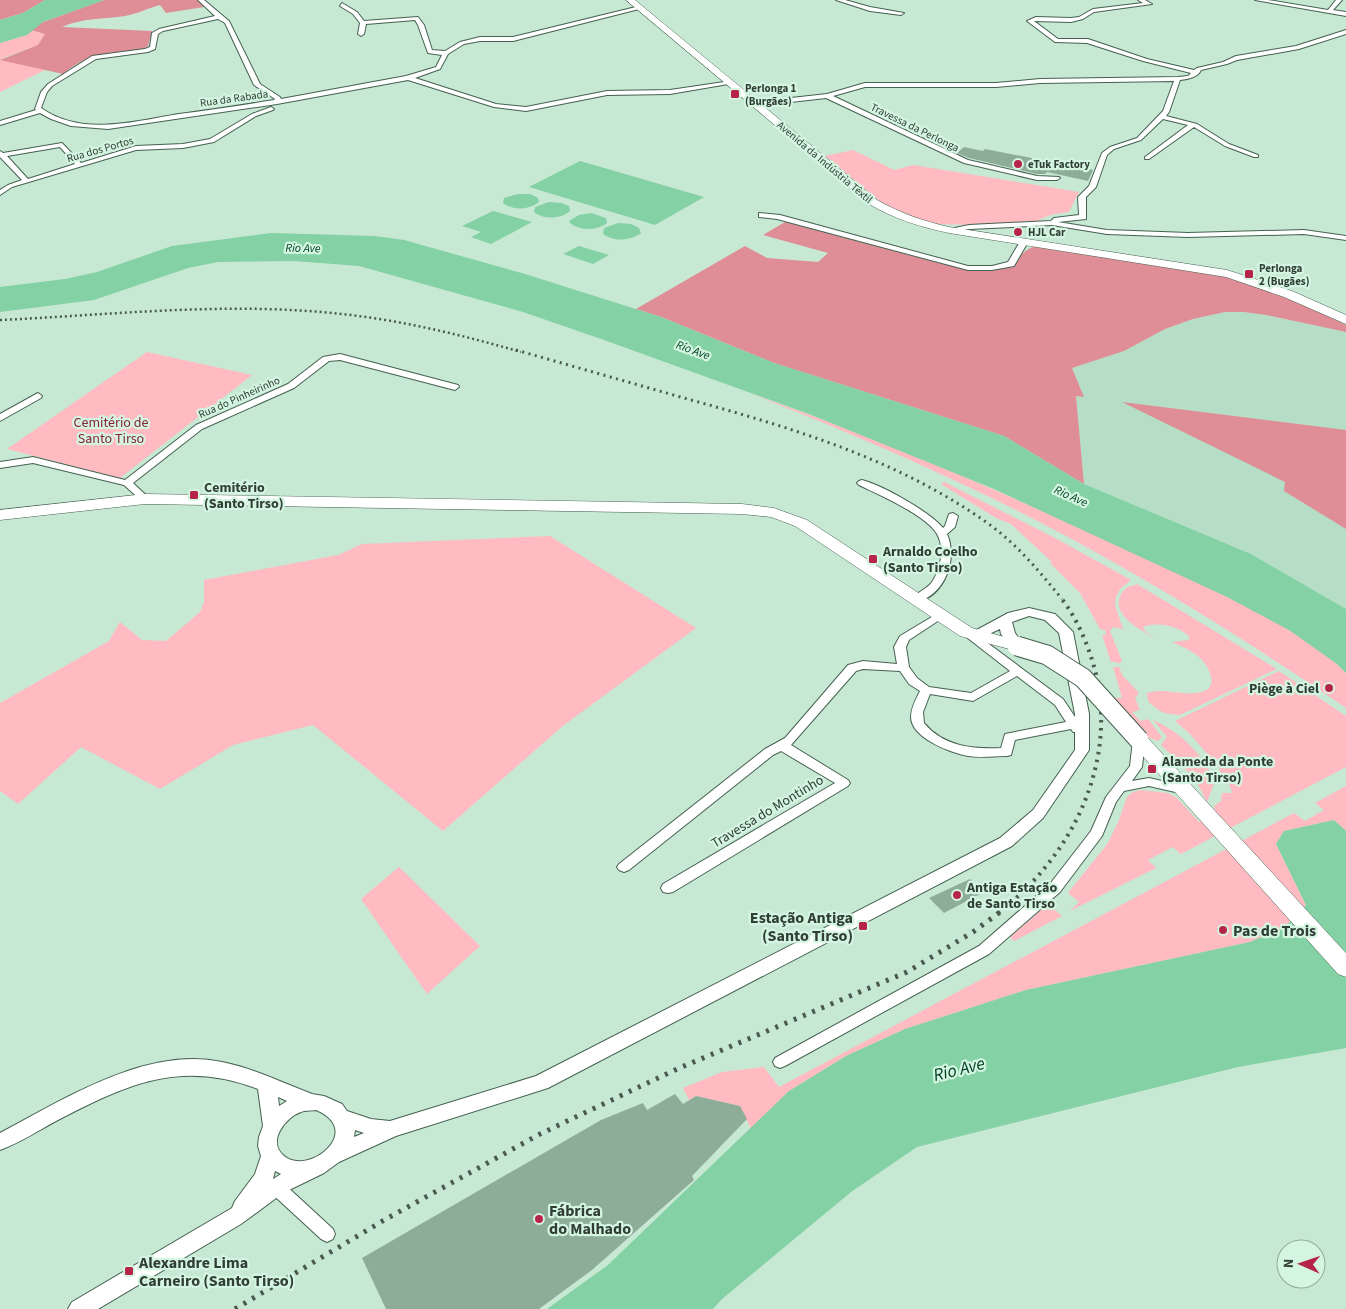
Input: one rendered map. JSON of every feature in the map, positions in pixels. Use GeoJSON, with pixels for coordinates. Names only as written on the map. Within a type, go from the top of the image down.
{"type":"FeatureCollection","features":[{"type":"Feature","properties":{"kind":"main road","name":"Avenida da Indústria Têxtil"},"geometry":{"type":"LineString","coordinates":[[630,0],[873,202],[889,212],[915,222],[949,230],[1227,274],[1265,284],[1312,303],[1346,320]]}},
{"type":"Feature","properties":{"kind":"main road"},"geometry":{"type":"LineString","coordinates":[[0,515],[144,499],[742,509],[774,512],[801,523],[972,634],[1047,655],[1083,678],[1346,968]]}},
{"type":"Feature","properties":{"kind":"street"},"geometry":{"type":"LineString","coordinates":[[201,0],[227,22],[257,85],[278,98],[277,102]]}},
{"type":"Feature","properties":{"kind":"street"},"geometry":{"type":"LineString","coordinates":[[840,0],[870,9],[901,13]]}},
{"type":"Feature","properties":{"kind":"street"},"geometry":{"type":"LineString","coordinates":[[1142,0],[1149,4],[1093,11],[1081,18],[1071,20],[1036,19],[1030,21],[1057,41],[1088,41],[1145,60],[1196,73]]}},
{"type":"Feature","properties":{"kind":"street"},"geometry":{"type":"LineString","coordinates":[[1258,0],[1346,14]]}},
{"type":"Feature","properties":{"kind":"street"},"geometry":{"type":"LineString","coordinates":[[1330,11],[1339,0]]}},
{"type":"Feature","properties":{"kind":"street"},"geometry":{"type":"LineString","coordinates":[[342,4],[364,23]]}},
{"type":"Feature","properties":{"kind":"street","name":"Rua da Rabada"},"geometry":{"type":"LineString","coordinates":[[41,111],[52,117],[89,127],[108,127],[289,100],[407,78],[438,68],[446,53],[462,43],[480,39],[512,39],[640,8]]}},
{"type":"Feature","properties":{"kind":"street"},"geometry":{"type":"LineString","coordinates":[[0,123],[41,111],[38,109],[40,100],[50,85],[94,57],[146,51],[153,48],[155,33],[161,30],[220,17]]}},
{"type":"Feature","properties":{"kind":"street"},"geometry":{"type":"LineString","coordinates":[[364,23],[416,18],[422,26],[430,52],[446,53]]}},
{"type":"Feature","properties":{"kind":"street"},"geometry":{"type":"LineString","coordinates":[[361,34],[364,23]]}},
{"type":"Feature","properties":{"kind":"street"},"geometry":{"type":"LineString","coordinates":[[756,104],[827,96],[864,85],[996,84],[1040,81],[1178,79],[1190,77],[1199,69],[1225,63],[1236,58],[1297,48],[1346,32]]}},
{"type":"Feature","properties":{"kind":"street"},"geometry":{"type":"LineString","coordinates":[[407,78],[423,81],[491,106],[514,109],[534,108],[607,93],[670,92],[731,83]]}},
{"type":"Feature","properties":{"kind":"street"},"geometry":{"type":"LineString","coordinates":[[1052,224],[1056,219],[1083,217],[1082,197],[1092,187],[1104,154],[1112,148],[1139,139],[1162,117],[1166,112],[1178,79]]}},
{"type":"Feature","properties":{"kind":"street","name":"Travessa da Perlonga"},"geometry":{"type":"LineString","coordinates":[[827,96],[966,162],[1038,178],[1056,178]]}},
{"type":"Feature","properties":{"kind":"street","name":"Rua dos Portos"},"geometry":{"type":"LineString","coordinates":[[0,193],[10,186],[136,148],[212,141],[254,115],[289,100]]}},
{"type":"Feature","properties":{"kind":"street"},"geometry":{"type":"LineString","coordinates":[[1162,117],[1195,125],[1227,145],[1256,156]]}},
{"type":"Feature","properties":{"kind":"street"},"geometry":{"type":"LineString","coordinates":[[1147,158],[1188,127],[1195,125]]}},
{"type":"Feature","properties":{"kind":"street"},"geometry":{"type":"LineString","coordinates":[[1,154],[62,145],[79,166]]}},
{"type":"Feature","properties":{"kind":"street"},"geometry":{"type":"LineString","coordinates":[[1,154],[26,181]]}},
{"type":"Feature","properties":{"kind":"street"},"geometry":{"type":"LineString","coordinates":[[762,215],[777,217],[968,268],[992,268],[1011,264],[1024,242]]}},
{"type":"Feature","properties":{"kind":"street"},"geometry":{"type":"LineString","coordinates":[[949,230],[968,227],[1052,224],[1107,232],[1188,235],[1304,232],[1346,238]]}},
{"type":"Feature","properties":{"kind":"street","name":"Rua do Pinheirinho"},"geometry":{"type":"LineString","coordinates":[[127,483],[199,427],[291,386],[326,359],[340,356],[455,387]]}},
{"type":"Feature","properties":{"kind":"street"},"geometry":{"type":"LineString","coordinates":[[0,418],[38,396]]}},
{"type":"Feature","properties":{"kind":"street"},"geometry":{"type":"LineString","coordinates":[[0,465],[33,460],[127,483],[144,499]]}},
{"type":"Feature","properties":{"kind":"street"},"geometry":{"type":"LineString","coordinates":[[862,483],[889,496],[927,519],[942,533],[946,551],[942,571],[935,586],[917,600]]}},
{"type":"Feature","properties":{"kind":"street"},"geometry":{"type":"LineString","coordinates":[[942,533],[950,527],[953,516]]}},
{"type":"Feature","properties":{"kind":"street"},"geometry":{"type":"LineString","coordinates":[[333,1156],[391,1129],[541,1082],[1006,842],[1038,814],[1082,750],[1082,740],[1081,706],[1066,632],[1050,617],[1029,612],[1013,616],[972,634],[1059,702],[1075,724],[1082,740]]}},
{"type":"Feature","properties":{"kind":"street"},"geometry":{"type":"LineString","coordinates":[[940,615],[904,638],[900,647],[903,668],[913,681],[926,690],[973,697],[1018,671]]}},
{"type":"Feature","properties":{"kind":"street"},"geometry":{"type":"LineString","coordinates":[[1003,660],[1002,654],[1006,649],[1017,646],[1008,634],[1005,621]]}},
{"type":"Feature","properties":{"kind":"street"},"geometry":{"type":"LineString","coordinates":[[624,867],[769,752],[789,741],[852,668],[863,665],[903,668]]}},
{"type":"Feature","properties":{"kind":"street"},"geometry":{"type":"LineString","coordinates":[[926,690],[916,716],[917,723],[924,731],[942,743],[967,752],[1007,752],[1009,737],[1075,724]]}},
{"type":"Feature","properties":{"kind":"street"},"geometry":{"type":"LineString","coordinates":[[1059,702],[1081,706]]}},
{"type":"Feature","properties":{"kind":"street"},"geometry":{"type":"LineString","coordinates":[[780,1062],[984,950],[1054,888],[1097,832],[1110,800],[1136,767],[1139,740]]}},
{"type":"Feature","properties":{"kind":"street","name":"Travessa do Montinho"},"geometry":{"type":"LineString","coordinates":[[668,888],[844,783],[781,745]]}},
{"type":"Feature","properties":{"kind":"street"},"geometry":{"type":"LineString","coordinates":[[1120,787],[1149,782],[1190,797]]}},
{"type":"Feature","properties":{"kind":"street"},"geometry":{"type":"LineString","coordinates":[[0,1142],[113,1084],[166,1069],[191,1067],[220,1069],[310,1102],[329,1105],[338,1111],[342,1117],[346,1130],[343,1142],[327,1162],[309,1168],[276,1187],[234,1218],[78,1309]]}},
{"type":"Feature","properties":{"kind":"street"},"geometry":{"type":"LineString","coordinates":[[267,1086],[272,1124]]}},
{"type":"Feature","properties":{"kind":"street"},"geometry":{"type":"LineString","coordinates":[[309,1168],[289,1169],[278,1164],[270,1156],[267,1146],[272,1124],[280,1115],[291,1108],[310,1102]]}},
{"type":"Feature","properties":{"kind":"street"},"geometry":{"type":"LineString","coordinates":[[342,1117],[371,1126],[391,1129]]}},
{"type":"Feature","properties":{"kind":"street"},"geometry":{"type":"LineString","coordinates":[[234,1218],[263,1179],[270,1156]]}},
{"type":"Feature","properties":{"kind":"street"},"geometry":{"type":"LineString","coordinates":[[276,1187],[327,1234]]}},
{"type":"Feature","properties":{"kind":"shaded area"},"geometry":{"type":"Polygon","coordinates":[[[0,0],[45,0],[23,13],[0,20],[0,0]]]}},
{"type":"Feature","properties":{"kind":"shaded area"},"geometry":{"type":"Polygon","coordinates":[[[104,0],[200,0],[204,7],[166,13],[160,5],[129,15],[85,20],[62,27],[152,31],[148,46],[143,49],[101,54],[73,66],[63,74],[0,60],[38,45],[45,34],[31,30],[43,22],[104,0]]]}},
{"type":"Feature","properties":{"kind":"shaded area"},"geometry":{"type":"Polygon","coordinates":[[[785,222],[970,270],[984,271],[997,269],[1036,246],[1197,270],[1249,283],[1286,296],[1346,325],[1346,332],[1266,315],[1225,312],[1193,319],[1165,329],[1124,351],[1072,368],[1084,397],[1076,396],[1084,484],[1004,436],[774,363],[661,317],[636,309],[745,246],[767,258],[818,262],[828,253],[763,235],[785,222]]]}},
{"type":"Feature","properties":{"kind":"shaded area"},"geometry":{"type":"Polygon","coordinates":[[[1225,312],[1266,315],[1346,332],[1346,609],[1251,554],[1084,484],[1076,396],[1084,397],[1072,368],[1124,351],[1165,329],[1193,319],[1225,312]]]}},
{"type":"Feature","properties":{"kind":"shaded area"},"geometry":{"type":"Polygon","coordinates":[[[1122,402],[1346,430],[1346,529],[1284,491],[1285,482],[1122,402]]]}},
{"type":"Feature","properties":{"kind":"green space"},"geometry":{"type":"Polygon","coordinates":[[[31,30],[45,34],[38,45],[0,59],[0,43],[27,35],[31,30]]]}},
{"type":"Feature","properties":{"kind":"green space"},"geometry":{"type":"Polygon","coordinates":[[[0,59],[49,68],[0,92],[0,59]]]}},
{"type":"Feature","properties":{"kind":"green space"},"geometry":{"type":"Polygon","coordinates":[[[853,150],[894,170],[913,165],[1079,192],[1069,212],[1050,215],[1037,221],[971,225],[935,224],[917,219],[882,203],[825,156],[853,150]]]}},
{"type":"Feature","properties":{"kind":"green space","name":"Cemitério de Santo Tirso"},"geometry":{"type":"Polygon","coordinates":[[[147,352],[252,375],[120,478],[7,449],[147,352]]]}},
{"type":"Feature","properties":{"kind":"green space"},"geometry":{"type":"Polygon","coordinates":[[[751,394],[900,450],[1047,513],[1251,608],[1311,645],[1346,673],[1346,708],[1198,612],[1122,567],[1045,525],[900,455],[751,394]]]}},
{"type":"Feature","properties":{"kind":"green space"},"geometry":{"type":"Polygon","coordinates":[[[944,482],[1057,539],[1131,580],[1120,589],[1116,597],[1115,605],[1123,629],[1113,627],[1110,631],[1122,661],[1118,664],[1117,662],[1111,662],[1102,635],[1106,635],[1105,630],[1100,629],[1080,593],[1050,563],[1052,562],[1011,524],[996,518],[941,484],[944,482]]]}},
{"type":"Feature","properties":{"kind":"green space"},"geometry":{"type":"Polygon","coordinates":[[[550,536],[696,628],[564,725],[443,831],[313,725],[233,745],[160,789],[81,747],[18,804],[0,791],[0,703],[109,641],[120,622],[142,640],[166,641],[200,612],[204,602],[204,580],[338,555],[362,544],[550,536]]]}},
{"type":"Feature","properties":{"kind":"green space"},"geometry":{"type":"Polygon","coordinates":[[[1137,584],[1277,669],[1180,715],[1159,710],[1148,701],[1147,693],[1154,691],[1202,692],[1208,689],[1211,683],[1210,673],[1200,658],[1172,642],[1189,640],[1189,636],[1185,633],[1174,627],[1162,625],[1150,625],[1143,628],[1156,638],[1142,631],[1127,620],[1119,606],[1119,598],[1126,588],[1137,584]]]}},
{"type":"Feature","properties":{"kind":"green space"},"geometry":{"type":"Polygon","coordinates":[[[1113,667],[1119,667],[1122,675],[1139,693],[1135,698],[1140,710],[1132,712],[1140,721],[1148,719],[1162,737],[1158,741],[1147,737],[1111,698],[1122,698],[1113,667]]]}},
{"type":"Feature","properties":{"kind":"green space"},"geometry":{"type":"Polygon","coordinates":[[[1279,671],[1346,716],[1346,767],[1181,854],[1173,847],[1148,860],[1156,868],[1070,911],[1079,902],[1068,893],[1108,843],[1127,797],[1133,792],[1140,790],[1168,793],[1177,798],[1199,822],[1214,810],[1214,806],[1221,801],[1222,793],[1232,792],[1229,784],[1223,780],[1219,768],[1191,735],[1175,721],[1279,671]]]}},
{"type":"Feature","properties":{"kind":"green space"},"geometry":{"type":"Polygon","coordinates":[[[1153,720],[1173,731],[1190,745],[1210,771],[1215,781],[1207,802],[1194,777],[1161,745],[1167,737],[1153,720]]]}},
{"type":"Feature","properties":{"kind":"green space"},"geometry":{"type":"Polygon","coordinates":[[[1346,786],[1346,831],[1334,820],[1284,831],[1276,844],[1306,905],[1285,927],[1250,942],[1026,990],[905,1029],[846,1056],[789,1091],[751,1129],[740,1106],[696,1096],[689,1100],[683,1088],[722,1072],[764,1067],[779,1087],[1294,813],[1305,821],[1324,810],[1315,803],[1346,786]]]}},
{"type":"Feature","properties":{"kind":"green space"},"geometry":{"type":"Polygon","coordinates":[[[399,867],[480,946],[427,994],[361,899],[399,867]]]}},
{"type":"Feature","properties":{"kind":"green space"},"geometry":{"type":"Polygon","coordinates":[[[1048,904],[1062,916],[1014,941],[1010,937],[1048,904]]]}},
{"type":"Feature","properties":{"kind":"water"},"geometry":{"type":"Polygon","coordinates":[[[45,0],[104,0],[43,22],[27,35],[0,43],[0,20],[23,13],[45,0]]]}},
{"type":"Feature","properties":{"kind":"water"},"geometry":{"type":"Polygon","coordinates":[[[580,161],[704,197],[655,225],[529,187],[580,161]]]}},
{"type":"Feature","properties":{"kind":"water"},"geometry":{"type":"Polygon","coordinates":[[[518,194],[530,194],[538,198],[539,202],[531,207],[521,208],[507,206],[503,203],[504,198],[518,194]]]}},
{"type":"Feature","properties":{"kind":"water"},"geometry":{"type":"Polygon","coordinates":[[[549,202],[569,206],[570,211],[557,217],[547,217],[534,212],[535,207],[549,202]]]}},
{"type":"Feature","properties":{"kind":"water"},"geometry":{"type":"Polygon","coordinates":[[[493,211],[532,222],[491,244],[471,237],[481,232],[462,226],[493,211]]]}},
{"type":"Feature","properties":{"kind":"water"},"geometry":{"type":"Polygon","coordinates":[[[591,213],[606,218],[607,223],[594,229],[583,229],[574,226],[569,221],[579,215],[591,213]]]}},
{"type":"Feature","properties":{"kind":"water"},"geometry":{"type":"Polygon","coordinates":[[[618,223],[631,224],[639,228],[641,233],[632,238],[622,240],[607,237],[603,234],[604,228],[618,223]]]}},
{"type":"Feature","properties":{"kind":"water","name":"Rio Ave"},"geometry":{"type":"Polygon","coordinates":[[[271,233],[375,236],[404,240],[525,274],[661,317],[774,363],[1004,436],[1084,484],[1251,554],[1346,609],[1346,673],[1337,664],[1289,630],[1227,597],[994,489],[809,414],[604,340],[523,312],[359,266],[294,261],[218,262],[188,268],[94,300],[0,312],[0,287],[65,279],[97,272],[172,246],[271,233]]]}},
{"type":"Feature","properties":{"kind":"water"},"geometry":{"type":"Polygon","coordinates":[[[579,246],[609,255],[593,264],[563,254],[579,246]]]}},
{"type":"Feature","properties":{"kind":"water","name":"Rio Ave"},"geometry":{"type":"Polygon","coordinates":[[[1334,820],[1346,831],[1346,1048],[1238,1067],[917,1147],[851,1192],[722,1299],[713,1309],[547,1309],[608,1265],[789,1091],[846,1056],[905,1029],[1026,990],[1250,942],[1285,927],[1306,905],[1276,844],[1284,831],[1334,820]]]}},
{"type":"Feature","properties":{"kind":"building","name":"eTuk Factory"},"geometry":{"type":"Polygon","coordinates":[[[964,147],[983,151],[985,149],[1093,170],[1088,181],[1047,172],[1045,174],[1037,174],[969,158],[957,153],[964,147]]]}},
{"type":"Feature","properties":{"kind":"building","name":"Antiga Estação de Santo Tirso"},"geometry":{"type":"Polygon","coordinates":[[[970,879],[984,892],[944,913],[929,898],[970,879]]]}},
{"type":"Feature","properties":{"kind":"building","name":"Fábrica do Malhado"},"geometry":{"type":"Polygon","coordinates":[[[675,1094],[683,1104],[696,1096],[740,1106],[747,1119],[692,1176],[694,1180],[592,1270],[539,1309],[386,1309],[362,1258],[601,1120],[643,1103],[647,1110],[675,1094]]]}},
{"type":"Feature","properties":{"kind":"railway"},"geometry":{"type":"LineString","coordinates":[[0,320],[166,310],[291,310],[332,313],[404,323],[451,333],[521,352]]}},
{"type":"Feature","properties":{"kind":"railway"},"geometry":{"type":"LineString","coordinates":[[516,350],[802,433],[878,462],[951,499],[997,530],[1036,568],[1062,599]]}},
{"type":"Feature","properties":{"kind":"railway"},"geometry":{"type":"LineString","coordinates":[[998,913],[1025,890],[1049,863],[1069,833],[1084,802],[1095,769],[1101,734],[1100,699],[1093,663],[1080,629],[1061,598]]}},
{"type":"Feature","properties":{"kind":"railway"},"geometry":{"type":"LineString","coordinates":[[235,1309],[386,1219],[540,1134],[677,1069],[907,972],[973,932],[1000,912]]}},
{"type":"Feature","properties":{"kind":"place","name":"Perlonga 1 (Burgães)"},"geometry":{"type":"Point","coordinates":[735,94]}},
{"type":"Feature","properties":{"kind":"place","name":"eTuk Factory"},"geometry":{"type":"Point","coordinates":[1018,164]}},
{"type":"Feature","properties":{"kind":"place","name":"HJL Car"},"geometry":{"type":"Point","coordinates":[1018,232]}},
{"type":"Feature","properties":{"kind":"place","name":"Perlonga 2 (Bugães)"},"geometry":{"type":"Point","coordinates":[1249,274]}},
{"type":"Feature","properties":{"kind":"place","name":"Cemitério (Santo Tirso)"},"geometry":{"type":"Point","coordinates":[194,495]}},
{"type":"Feature","properties":{"kind":"place","name":"Arnaldo Coelho (Santo Tirso)"},"geometry":{"type":"Point","coordinates":[873,559]}},
{"type":"Feature","properties":{"kind":"place","name":"Piège à Ciel"},"geometry":{"type":"Point","coordinates":[1329,688]}},
{"type":"Feature","properties":{"kind":"place","name":"Alameda da Ponte (Santo Tirso)"},"geometry":{"type":"Point","coordinates":[1152,769]}},
{"type":"Feature","properties":{"kind":"place","name":"Antiga Estação de Santo Tirso"},"geometry":{"type":"Point","coordinates":[957,895]}},
{"type":"Feature","properties":{"kind":"place","name":"Estação Antiga (Santo Tirso)"},"geometry":{"type":"Point","coordinates":[863,926]}},
{"type":"Feature","properties":{"kind":"place","name":"Pas de Trois"},"geometry":{"type":"Point","coordinates":[1223,930]}},
{"type":"Feature","properties":{"kind":"place","name":"Fábrica do Malhado"},"geometry":{"type":"Point","coordinates":[539,1219]}},
{"type":"Feature","properties":{"kind":"place","name":"Alexandre Lima Carneiro (Santo Tirso)"},"geometry":{"type":"Point","coordinates":[129,1271]}}]}
